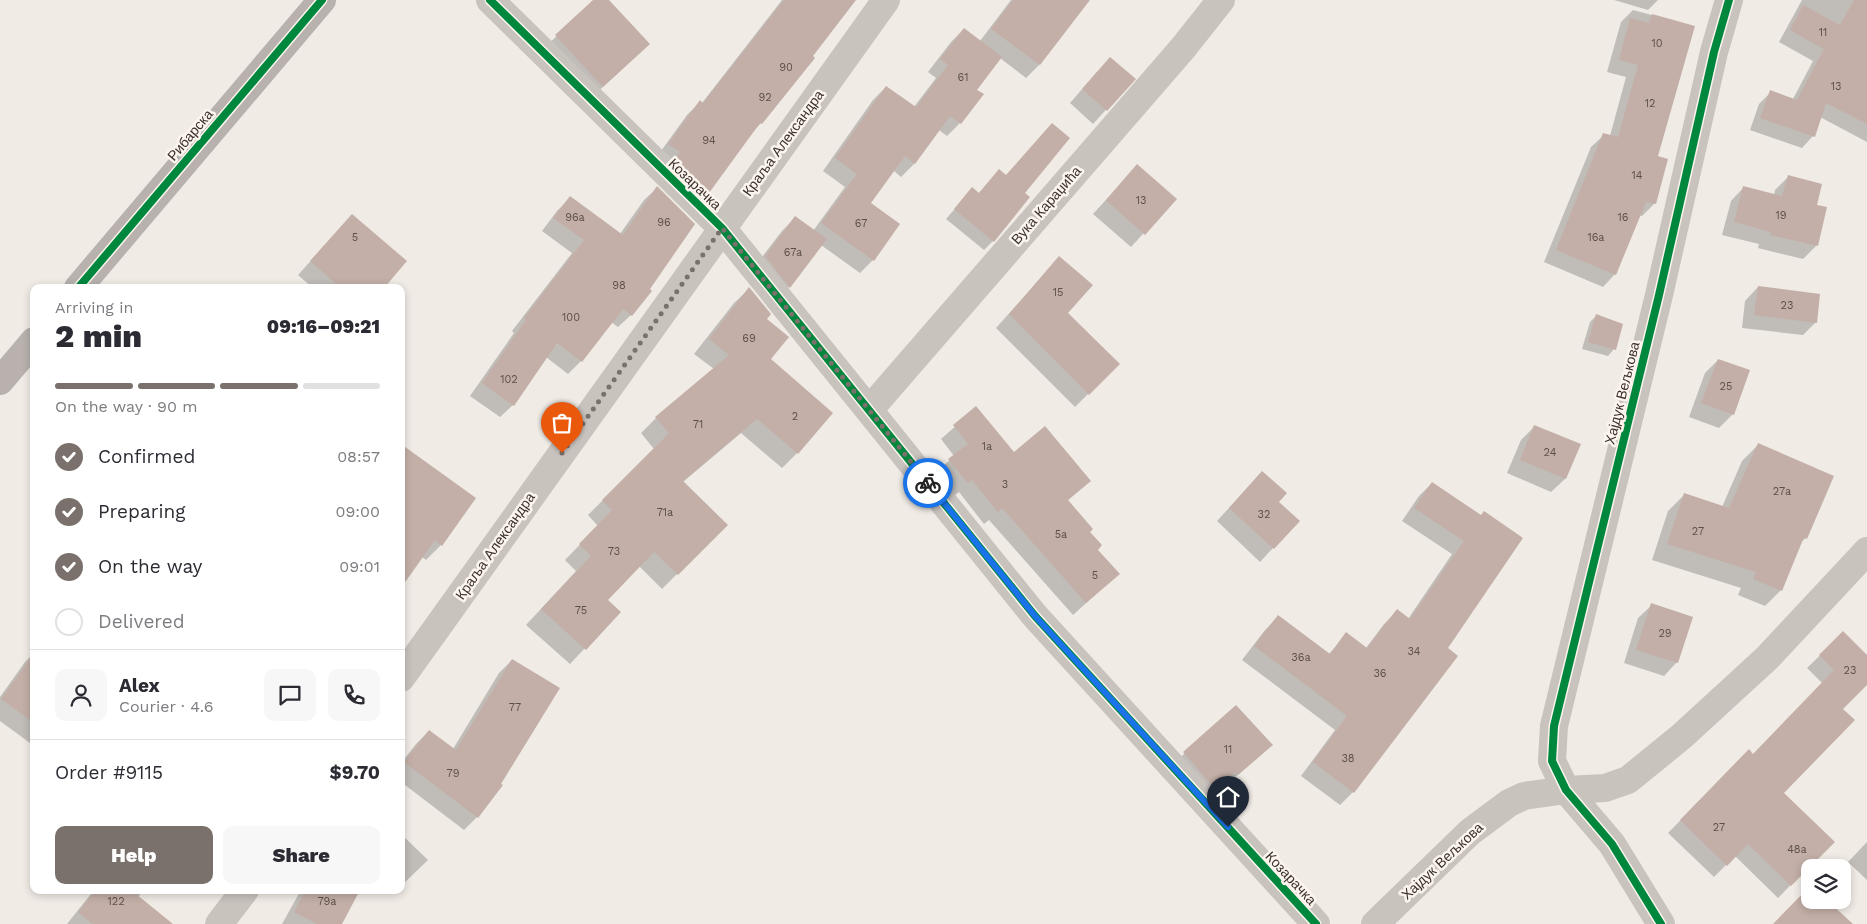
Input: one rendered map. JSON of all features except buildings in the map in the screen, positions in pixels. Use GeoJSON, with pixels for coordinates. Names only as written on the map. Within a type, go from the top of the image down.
{"type":"FeatureCollection","features":[{"type":"Feature","properties":{"kind":"main road","name":"Рибарска"},"geometry":{"type":"LineString","coordinates":[[81,284],[322,0]]}},
{"type":"Feature","properties":{"kind":"main road"},"geometry":{"type":"LineString","coordinates":[[0,380],[30,345]]}},
{"type":"Feature","properties":{"kind":"street","name":"Козарачка"},"geometry":{"type":"LineString","coordinates":[[490,0],[722,228],[870,409],[1035,616],[1316,924]]}},
{"type":"Feature","properties":{"kind":"street","name":"Краља Александра"},"geometry":{"type":"LineString","coordinates":[[405,672],[886,0]]}},
{"type":"Feature","properties":{"kind":"street","name":"Вука Караџића"},"geometry":{"type":"LineString","coordinates":[[870,409],[1183,48],[1221,0]]}},
{"type":"Feature","properties":{"kind":"street","name":"Хајдук Вељкова"},"geometry":{"type":"LineString","coordinates":[[1375,924],[1470,832],[1509,803],[1524,796],[1566,790],[1552,761],[1554,726],[1659,295],[1714,52],[1729,0]]}},
{"type":"Feature","properties":{"kind":"street"},"geometry":{"type":"LineString","coordinates":[[1566,790],[1605,788],[1628,780],[1682,736],[1768,658],[1867,552]]}},
{"type":"Feature","properties":{"kind":"street"},"geometry":{"type":"LineString","coordinates":[[1566,790],[1612,844],[1661,924]]}},
{"type":"Feature","properties":{"kind":"street"},"geometry":{"type":"LineString","coordinates":[[219,924],[242,894]]}},
{"type":"Feature","properties":{"kind":"cycle path"},"geometry":{"type":"LineString","coordinates":[[81,284],[322,0]]}},
{"type":"Feature","properties":{"kind":"cycle path"},"geometry":{"type":"LineString","coordinates":[[490,0],[722,228],[1035,616],[1316,924]]}},
{"type":"Feature","properties":{"kind":"cycle path"},"geometry":{"type":"LineString","coordinates":[[1661,924],[1612,844],[1566,790],[1552,761],[1554,726],[1659,295],[1714,52],[1729,0]]}},
{"type":"Feature","properties":{"kind":"way so far"},"geometry":{"type":"LineString","coordinates":[[562,453],[722,228],[928,483]]}},
{"type":"Feature","properties":{"kind":"route"},"geometry":{"type":"LineString","coordinates":[[928,483],[1035,616],[1228,827]]}}]}
